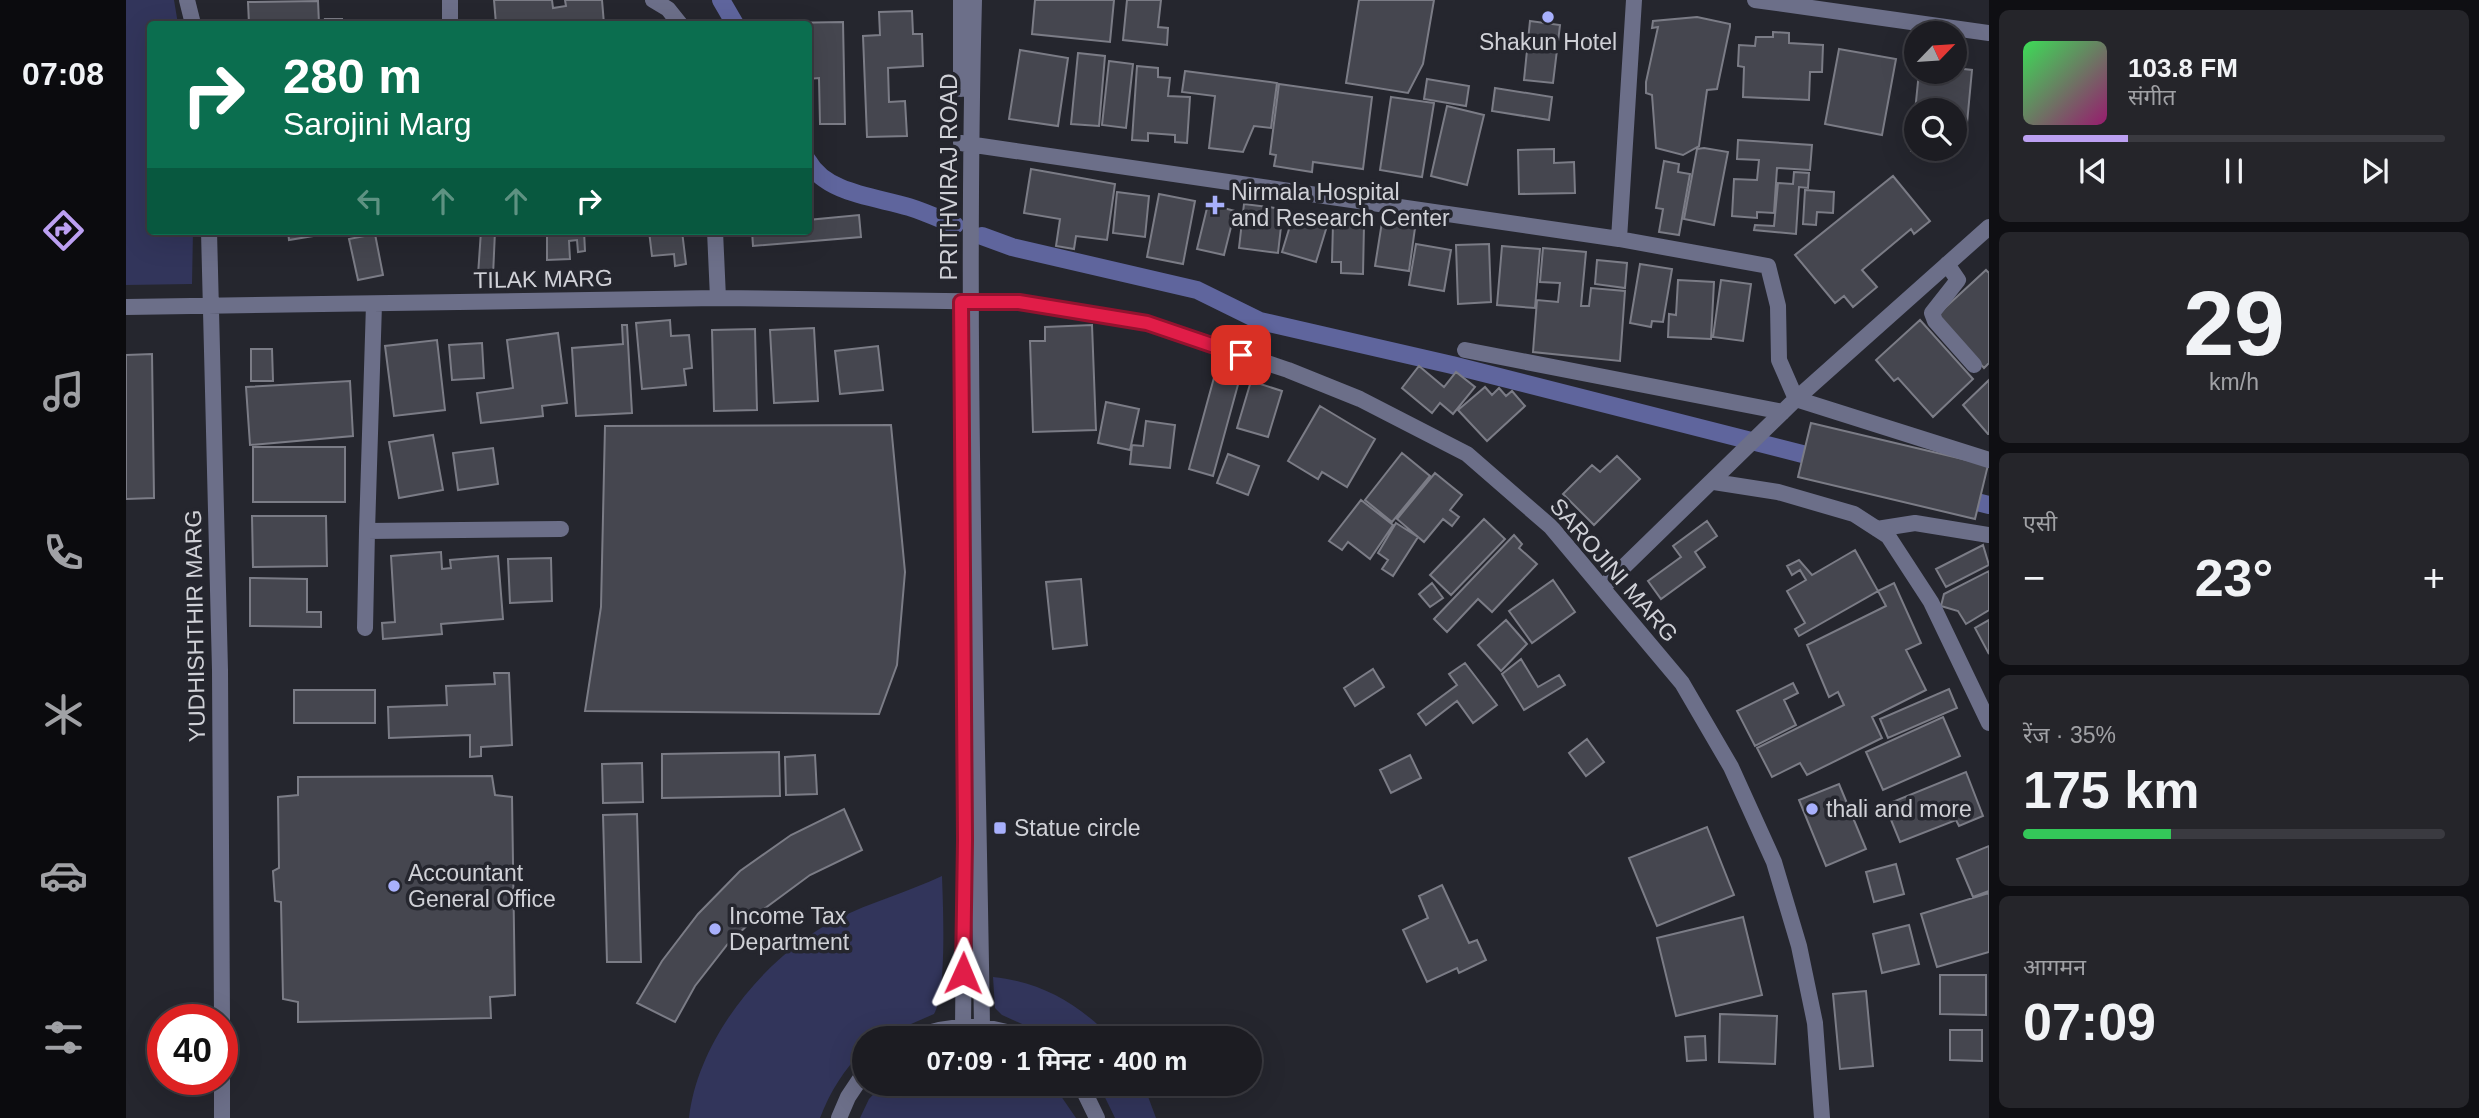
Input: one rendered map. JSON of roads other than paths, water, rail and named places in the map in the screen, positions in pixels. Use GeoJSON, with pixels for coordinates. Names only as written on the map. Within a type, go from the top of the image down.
{"type":"FeatureCollection","features":[{"type":"Feature","properties":{"kind":"street"},"geometry":{"type":"LineString","coordinates":[[187,0],[192,21]]}},
{"type":"Feature","properties":{"kind":"street"},"geometry":{"type":"LineString","coordinates":[[450,0],[450,21]]}},
{"type":"Feature","properties":{"kind":"street"},"geometry":{"type":"LineString","coordinates":[[653,0],[668,9],[678,21]]}},
{"type":"Feature","properties":{"kind":"street","name":"PRITHVIRAJ ROAD"},"geometry":{"type":"LineString","coordinates":[[961,0],[966,302],[962,1026]]}},
{"type":"Feature","properties":{"kind":"street","name":"PRITHVIRAJ ROAD"},"geometry":{"type":"LineString","coordinates":[[965,144],[974,0]]}},
{"type":"Feature","properties":{"kind":"street"},"geometry":{"type":"LineString","coordinates":[[1619,239],[1634,0]]}},
{"type":"Feature","properties":{"kind":"street"},"geometry":{"type":"LineString","coordinates":[[1755,0],[1989,33]]}},
{"type":"Feature","properties":{"kind":"street"},"geometry":{"type":"LineString","coordinates":[[965,144],[1619,239],[1768,266],[1778,306],[1779,360],[1796,399],[1989,460]]}},
{"type":"Feature","properties":{"kind":"street"},"geometry":{"type":"LineString","coordinates":[[1603,587],[1796,399],[1989,227]]}},
{"type":"Feature","properties":{"kind":"street","name":"YUDHISHTHIR MARG"},"geometry":{"type":"LineString","coordinates":[[209,235],[220,670],[222,1004]]}},
{"type":"Feature","properties":{"kind":"street"},"geometry":{"type":"LineString","coordinates":[[715,235],[718,299]]}},
{"type":"Feature","properties":{"kind":"street"},"geometry":{"type":"LineString","coordinates":[[1947,264],[1958,279],[1933,313],[1935,321],[1974,365]]}},
{"type":"Feature","properties":{"kind":"street","name":"TILAK MARG"},"geometry":{"type":"LineString","coordinates":[[126,307],[718,299],[966,302]]}},
{"type":"Feature","properties":{"kind":"street","name":"PRITHVIRAJ ROAD"},"geometry":{"type":"LineString","coordinates":[[966,302],[982,1026]]}},
{"type":"Feature","properties":{"kind":"street","name":"SAROJINI MARG"},"geometry":{"type":"LineString","coordinates":[[966,302],[1019,302],[1147,323],[1288,370],[1360,399],[1467,454],[1551,527],[1682,683],[1731,767],[1773,862],[1799,946],[1815,1023],[1822,1118]]}},
{"type":"Feature","properties":{"kind":"street"},"geometry":{"type":"LineString","coordinates":[[365,628],[374,304]]}},
{"type":"Feature","properties":{"kind":"street"},"geometry":{"type":"LineString","coordinates":[[1465,351],[1783,412]]}},
{"type":"Feature","properties":{"kind":"street"},"geometry":{"type":"LineString","coordinates":[[1716,478],[1778,492],[1854,514],[1888,536],[1931,603],[1989,723]]}},
{"type":"Feature","properties":{"kind":"street"},"geometry":{"type":"LineString","coordinates":[[1877,529],[1915,523],[1989,535]]}},
{"type":"Feature","properties":{"kind":"street"},"geometry":{"type":"LineString","coordinates":[[367,531],[561,529]]}},
{"type":"Feature","properties":{"kind":"street"},"geometry":{"type":"LineString","coordinates":[[839,1118],[852,1091]]}},
{"type":"Feature","properties":{"kind":"street"},"geometry":{"type":"LineString","coordinates":[[222,1095],[222,1118]]}},
{"type":"Feature","properties":{"kind":"street"},"geometry":{"type":"LineString","coordinates":[[1086,1096],[1097,1118]]}},
{"type":"Feature","properties":{"kind":"waterway"},"geometry":{"type":"LineString","coordinates":[[721,0],[733,21]]}},
{"type":"Feature","properties":{"kind":"waterway"},"geometry":{"type":"LineString","coordinates":[[812,166],[827,181],[853,193],[909,207],[955,225]]}},
{"type":"Feature","properties":{"kind":"waterway"},"geometry":{"type":"LineString","coordinates":[[982,236],[1012,247],[1197,290],[1260,321],[1452,365],[1826,460]]}},
{"type":"Feature","properties":{"kind":"waterway"},"geometry":{"type":"LineString","coordinates":[[1957,497],[1989,505]]}},
{"type":"Feature","properties":{"kind":"place","name":"Shakun Hotel"},"geometry":{"type":"Point","coordinates":[1548,17]}},
{"type":"Feature","properties":{"kind":"place","name":"Nirmala Hospital and Research Center"},"geometry":{"type":"Point","coordinates":[1215,205]}},
{"type":"Feature","properties":{"kind":"place","name":"thali and more"},"geometry":{"type":"Point","coordinates":[1812,809]}},
{"type":"Feature","properties":{"kind":"place","name":"Statue circle"},"geometry":{"type":"Point","coordinates":[1000,828]}},
{"type":"Feature","properties":{"kind":"place","name":"Accountant General Office"},"geometry":{"type":"Point","coordinates":[394,886]}},
{"type":"Feature","properties":{"kind":"place","name":"Income Tax Department"},"geometry":{"type":"Point","coordinates":[715,929]}}]}
